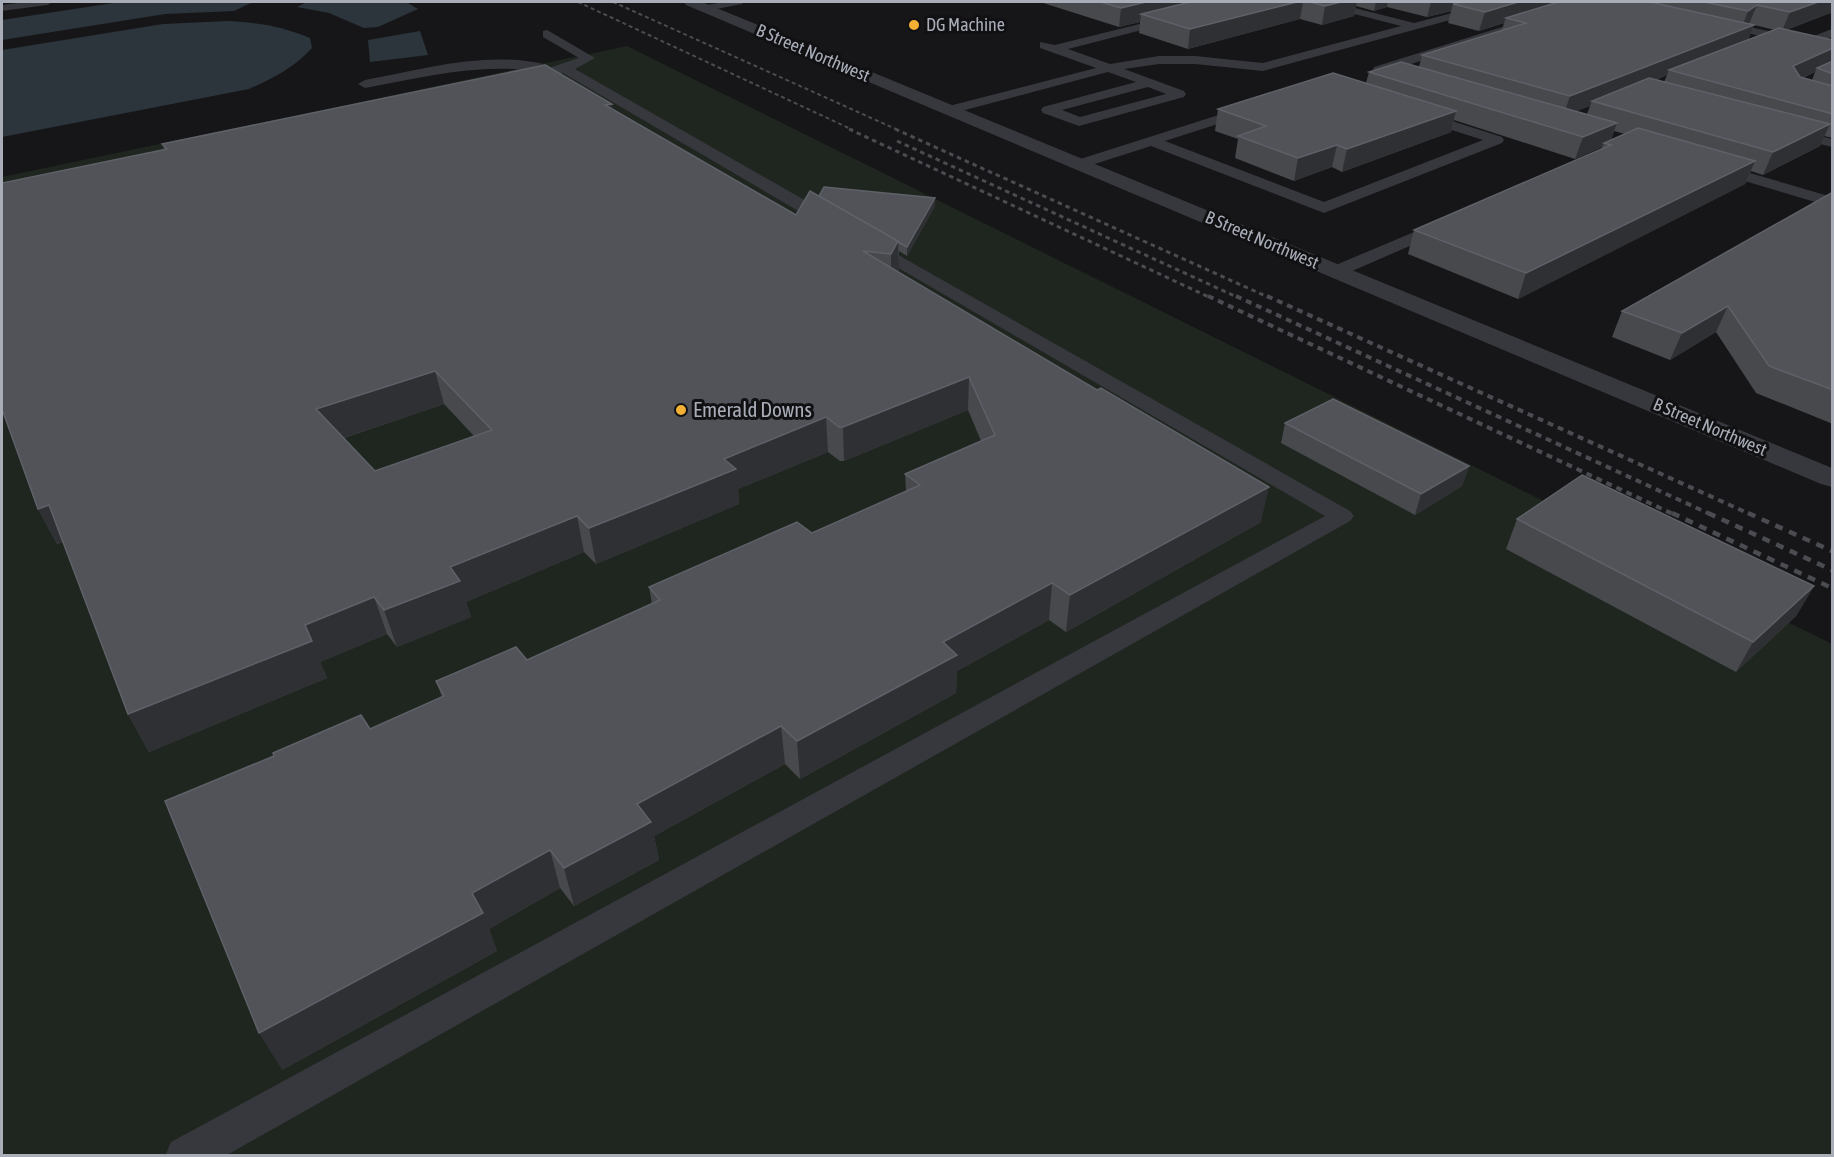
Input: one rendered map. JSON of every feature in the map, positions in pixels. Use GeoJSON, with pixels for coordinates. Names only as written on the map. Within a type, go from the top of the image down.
{"type":"FeatureCollection","features":[{"type":"Feature","properties":{"kind":"street","name":"B Street Northwest"},"geometry":{"type":"LineString","coordinates":[[698,5],[1833,478]]}},
{"type":"Feature","properties":{"kind":"lane"},"geometry":{"type":"LineString","coordinates":[[2,8],[47,2]]}},
{"type":"Feature","properties":{"kind":"lane"},"geometry":{"type":"LineString","coordinates":[[698,5],[738,2]]}},
{"type":"Feature","properties":{"kind":"lane"},"geometry":{"type":"LineString","coordinates":[[1148,82],[1048,110],[1079,122],[1179,94],[1148,82],[1049,47],[1239,2]]}},
{"type":"Feature","properties":{"kind":"lane"},"geometry":{"type":"LineString","coordinates":[[1320,2],[1415,27]]}},
{"type":"Feature","properties":{"kind":"lane"},"geometry":{"type":"LineString","coordinates":[[950,110],[1109,68],[1159,60],[1195,60],[1263,67],[1505,2]]}},
{"type":"Feature","properties":{"kind":"lane"},"geometry":{"type":"LineString","coordinates":[[1401,76],[1379,70],[1545,16]]}},
{"type":"Feature","properties":{"kind":"lane"},"geometry":{"type":"LineString","coordinates":[[1756,46],[1767,42],[1703,23],[1807,44],[1833,33]]}},
{"type":"Feature","properties":{"kind":"lane"},"geometry":{"type":"LineString","coordinates":[[475,87],[560,70],[589,58],[547,34]]}},
{"type":"Feature","properties":{"kind":"lane"},"geometry":{"type":"LineString","coordinates":[[185,1155],[1342,516],[560,70],[486,63],[365,84]]}},
{"type":"Feature","properties":{"kind":"lane"},"geometry":{"type":"LineString","coordinates":[[1079,164],[1260,106]]}},
{"type":"Feature","properties":{"kind":"lane"},"geometry":{"type":"LineString","coordinates":[[1152,141],[1324,207],[1497,140],[1400,109]]}},
{"type":"Feature","properties":{"kind":"lane"},"geometry":{"type":"LineString","coordinates":[[1776,129],[1833,144]]}},
{"type":"Feature","properties":{"kind":"lane"},"geometry":{"type":"LineString","coordinates":[[1708,166],[1833,202]]}},
{"type":"Feature","properties":{"kind":"lane"},"geometry":{"type":"LineString","coordinates":[[1337,272],[1455,219]]}},
{"type":"Feature","properties":{"kind":"shaded area"},"geometry":{"type":"Polygon","coordinates":[[[120,2],[253,2],[234,11],[165,14],[2,40],[2,20],[120,2]]]}},
{"type":"Feature","properties":{"kind":"shaded area"},"geometry":{"type":"Polygon","coordinates":[[[307,2],[406,2],[418,9],[378,27],[364,28],[329,13],[297,7],[307,2]]]}},
{"type":"Feature","properties":{"kind":"shaded area"},"geometry":{"type":"Polygon","coordinates":[[[229,21],[280,28],[310,38],[312,48],[290,67],[249,89],[2,137],[2,50],[163,24],[229,21]]]}},
{"type":"Feature","properties":{"kind":"shaded area"},"geometry":{"type":"Polygon","coordinates":[[[420,31],[428,55],[370,62],[368,40],[420,31]]]}},
{"type":"Feature","properties":{"kind":"shaded area","name":"Emerald Downs"},"geometry":{"type":"Polygon","coordinates":[[[627,46],[1832,644],[1832,1155],[2,1155],[2,177],[627,46]]]}},
{"type":"Feature","properties":{"kind":"building"},"geometry":{"type":"Polygon","coordinates":[[[1101,2],[1146,2],[1121,8],[1101,2]]]}},
{"type":"Feature","properties":{"kind":"building"},"geometry":{"type":"Polygon","coordinates":[[[1190,2],[1297,2],[1190,29],[1141,14],[1190,2]]]}},
{"type":"Feature","properties":{"kind":"building"},"geometry":{"type":"Polygon","coordinates":[[[1310,2],[1341,2],[1325,6],[1310,2]]]}},
{"type":"Feature","properties":{"kind":"building"},"geometry":{"type":"Polygon","coordinates":[[[1518,2],[1485,12],[1453,4],[1518,2]]]}},
{"type":"Feature","properties":{"kind":"building"},"geometry":{"type":"Polygon","coordinates":[[[1558,2],[1650,2],[1754,25],[1570,96],[1422,55],[1526,23],[1506,18],[1558,2]]]}},
{"type":"Feature","properties":{"kind":"building"},"geometry":{"type":"Polygon","coordinates":[[[1704,2],[1818,2],[1790,12],[1757,5],[1748,11],[1704,2]]]}},
{"type":"Feature","properties":{"kind":"building"},"geometry":{"type":"Polygon","coordinates":[[[1779,28],[1833,40],[1833,48],[1793,66],[1800,77],[1833,86],[1833,114],[1669,70],[1779,28]]]}},
{"type":"Feature","properties":{"kind":"building"},"geometry":{"type":"Polygon","coordinates":[[[1833,61],[1833,74],[1817,68],[1833,61]]]}},
{"type":"Feature","properties":{"kind":"building"},"geometry":{"type":"Polygon","coordinates":[[[1401,62],[1617,123],[1583,137],[1369,72],[1401,62]]]}},
{"type":"Feature","properties":{"kind":"building"},"geometry":{"type":"Polygon","coordinates":[[[545,65],[612,104],[605,105],[796,215],[810,191],[898,241],[891,254],[863,251],[1097,390],[1101,388],[1269,487],[1070,595],[1052,583],[943,642],[957,655],[797,741],[781,726],[637,804],[651,822],[564,868],[550,850],[472,893],[483,913],[259,1033],[165,801],[274,756],[273,753],[361,715],[370,729],[444,696],[436,681],[516,647],[527,660],[660,600],[649,587],[797,522],[812,533],[920,485],[905,474],[995,435],[969,377],[843,427],[839,427],[826,417],[724,459],[736,469],[589,528],[577,516],[450,567],[460,581],[384,610],[374,597],[305,625],[312,641],[128,714],[49,505],[38,509],[2,409],[2,183],[167,149],[162,144],[545,65]],[[435,371],[316,409],[375,471],[492,430],[435,371]]]}},
{"type":"Feature","properties":{"kind":"building"},"geometry":{"type":"Polygon","coordinates":[[[1333,73],[1456,111],[1347,149],[1337,145],[1298,158],[1238,136],[1266,126],[1218,109],[1333,73]]]}},
{"type":"Feature","properties":{"kind":"building"},"geometry":{"type":"Polygon","coordinates":[[[1649,78],[1830,124],[1773,152],[1592,101],[1649,78]]]}},
{"type":"Feature","properties":{"kind":"building"},"geometry":{"type":"Polygon","coordinates":[[[1638,128],[1755,161],[1526,273],[1414,230],[1611,145],[1604,143],[1638,128]]]}},
{"type":"Feature","properties":{"kind":"building"},"geometry":{"type":"Polygon","coordinates":[[[824,187],[935,198],[907,247],[819,196],[824,187]]]}},
{"type":"Feature","properties":{"kind":"building"},"geometry":{"type":"Polygon","coordinates":[[[1833,192],[1833,390],[1769,366],[1728,306],[1682,333],[1622,311],[1833,192]]]}},
{"type":"Feature","properties":{"kind":"building"},"geometry":{"type":"Polygon","coordinates":[[[1333,399],[1469,466],[1421,494],[1285,423],[1333,399]]]}},
{"type":"Feature","properties":{"kind":"building"},"geometry":{"type":"Polygon","coordinates":[[[1582,475],[1814,586],[1753,642],[1517,519],[1582,475]]]}},
{"type":"Feature","properties":{"kind":"railway"},"geometry":{"type":"LineString","coordinates":[[578,2],[853,130]]}},
{"type":"Feature","properties":{"kind":"railway"},"geometry":{"type":"LineString","coordinates":[[613,2],[898,130]]}},
{"type":"Feature","properties":{"kind":"railway"},"geometry":{"type":"LineString","coordinates":[[849,129],[1211,298]]}},
{"type":"Feature","properties":{"kind":"railway"},"geometry":{"type":"LineString","coordinates":[[895,129],[1270,298]]}},
{"type":"Feature","properties":{"kind":"railway"},"geometry":{"type":"LineString","coordinates":[[897,141],[1239,298]]}},
{"type":"Feature","properties":{"kind":"railway"},"geometry":{"type":"LineString","coordinates":[[1208,296],[1675,515]]}},
{"type":"Feature","properties":{"kind":"railway"},"geometry":{"type":"LineString","coordinates":[[1236,296],[1712,515]]}},
{"type":"Feature","properties":{"kind":"railway"},"geometry":{"type":"LineString","coordinates":[[1267,296],[1752,515]]}},
{"type":"Feature","properties":{"kind":"railway"},"geometry":{"type":"LineString","coordinates":[[1672,513],[1832,588]]}},
{"type":"Feature","properties":{"kind":"railway"},"geometry":{"type":"LineString","coordinates":[[1708,513],[1832,570]]}},
{"type":"Feature","properties":{"kind":"railway"},"geometry":{"type":"LineString","coordinates":[[1748,513],[1832,551]]}},
{"type":"Feature","properties":{"kind":"place","name":"DG Machine"},"geometry":{"type":"Point","coordinates":[914,25]}},
{"type":"Feature","properties":{"kind":"place","name":"Emerald Downs"},"geometry":{"type":"Point","coordinates":[681,410]}}]}
